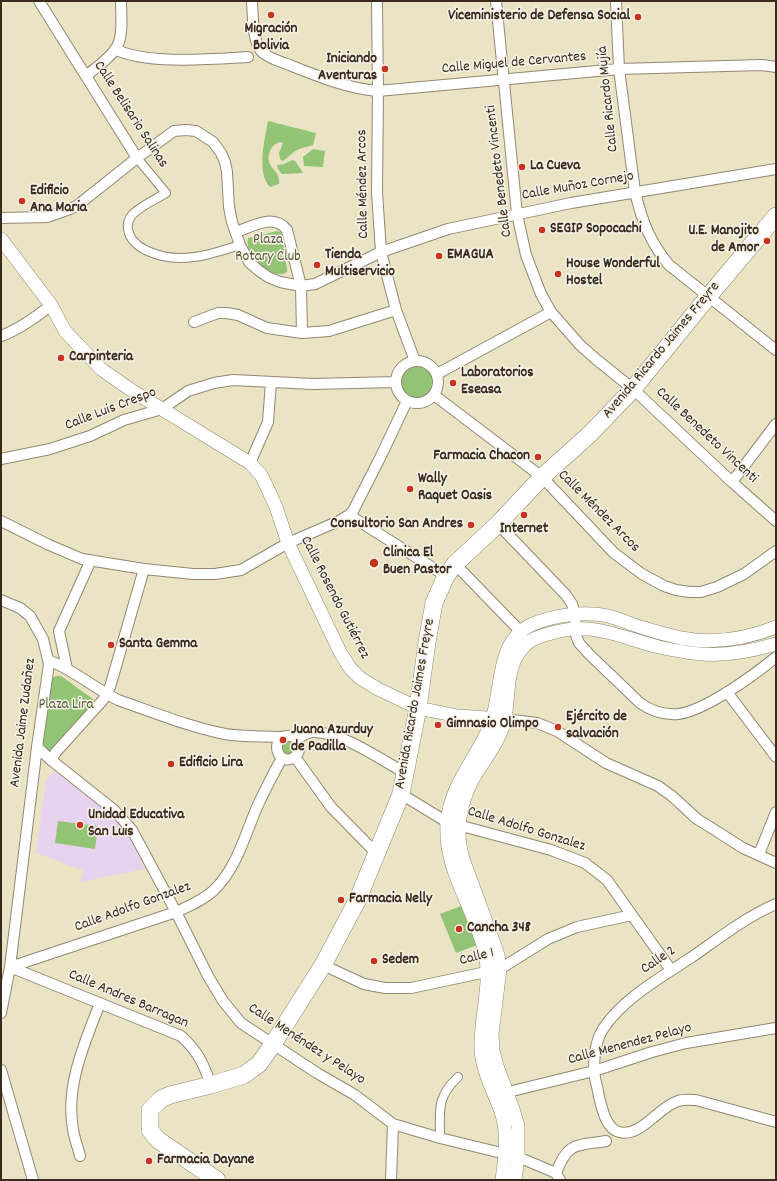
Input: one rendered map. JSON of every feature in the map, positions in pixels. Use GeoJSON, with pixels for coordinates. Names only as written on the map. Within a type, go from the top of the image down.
{"type":"FeatureCollection","features":[{"type":"Feature","properties":{"kind":"main road","name":"Avenida Ricardo Jaimes Freyre"},"geometry":{"type":"LineString","coordinates":[[212,1179],[158,1140],[150,1130],[150,1110],[161,1099],[170,1095],[244,1075],[259,1064],[323,965],[357,901],[401,794],[418,708],[434,603],[451,570],[498,524],[542,476],[590,434],[633,389],[776,216]]}},
{"type":"Feature","properties":{"kind":"street","name":"Calle Belisario Salinas"},"geometry":{"type":"LineString","coordinates":[[39,1],[137,158],[166,193],[132,215],[128,222],[130,236],[145,250],[169,257],[181,258],[215,253],[240,245]]}},
{"type":"Feature","properties":{"kind":"street"},"geometry":{"type":"LineString","coordinates":[[86,75],[101,64],[115,49],[121,31],[122,1]]}},
{"type":"Feature","properties":{"kind":"street","name":"Calle Miguel de Cervantes"},"geometry":{"type":"LineString","coordinates":[[252,1],[254,33],[262,52],[270,57],[322,78],[344,85],[378,91],[619,69],[762,65],[776,67]]}},
{"type":"Feature","properties":{"kind":"street","name":"Calle Méndez Arcos"},"geometry":{"type":"LineString","coordinates":[[377,1],[377,192],[381,252],[396,310],[415,361]]}},
{"type":"Feature","properties":{"kind":"street","name":"Calle Benedeto Vincenti"},"geometry":{"type":"LineString","coordinates":[[496,1],[505,80],[517,214],[528,263],[540,294],[551,312],[570,334],[597,360],[633,389],[776,521]]}},
{"type":"Feature","properties":{"kind":"street","name":"Calle Ricardo Mujía"},"geometry":{"type":"LineString","coordinates":[[616,1],[619,69],[635,192],[644,224],[650,238],[669,265],[776,350]]}},
{"type":"Feature","properties":{"kind":"street"},"geometry":{"type":"LineString","coordinates":[[115,49],[132,56],[165,59],[248,57]]}},
{"type":"Feature","properties":{"kind":"street"},"geometry":{"type":"LineString","coordinates":[[1,218],[47,217],[70,209],[78,205],[137,158],[174,131],[196,131],[205,136],[217,148],[225,162],[229,207],[240,245],[249,262],[268,277],[280,282],[301,286]]}},
{"type":"Feature","properties":{"kind":"street","name":"Calle Muñoz Cornejo"},"geometry":{"type":"LineString","coordinates":[[301,286],[315,284],[381,252],[448,229],[517,214],[635,192],[776,169]]}},
{"type":"Feature","properties":{"kind":"street"},"geometry":{"type":"LineString","coordinates":[[236,232],[268,221],[276,221],[282,224],[287,230],[301,286],[302,334]]}},
{"type":"Feature","properties":{"kind":"street","name":"Calle Rosendo Gutiérrez"},"geometry":{"type":"LineString","coordinates":[[1,239],[51,305],[65,331],[101,369],[162,409],[250,463],[261,475],[276,507],[288,543],[340,652],[350,668],[360,678],[378,689],[418,708],[458,716],[537,723],[557,732],[606,763],[658,786],[672,796],[697,819],[744,848],[776,863]]}},
{"type":"Feature","properties":{"kind":"street"},"geometry":{"type":"LineString","coordinates":[[1,336],[22,326],[51,305]]}},
{"type":"Feature","properties":{"kind":"street"},"geometry":{"type":"LineString","coordinates":[[194,322],[218,313],[226,313],[238,316],[267,328],[302,334],[329,330],[396,310]]}},
{"type":"Feature","properties":{"kind":"street"},"geometry":{"type":"LineString","coordinates":[[437,374],[551,312]]}},
{"type":"Feature","properties":{"kind":"street"},"geometry":{"type":"LineString","coordinates":[[415,361],[426,362],[437,374],[438,385],[434,395],[424,402],[418,403],[407,401],[399,393],[396,382],[400,370],[404,365],[415,361]]}},
{"type":"Feature","properties":{"kind":"street","name":"Calle Luis Crespo"},"geometry":{"type":"LineString","coordinates":[[1,459],[50,449],[90,436],[124,420],[162,409],[188,391],[214,383],[233,380],[313,384],[396,382]]}},
{"type":"Feature","properties":{"kind":"street"},"geometry":{"type":"LineString","coordinates":[[250,463],[268,422],[271,382]]}},
{"type":"Feature","properties":{"kind":"street","name":"Calle Méndez Arcos"},"geometry":{"type":"LineString","coordinates":[[434,395],[542,476],[614,553],[642,574],[664,586],[676,590],[695,592],[717,587],[744,574],[776,551]]}},
{"type":"Feature","properties":{"kind":"street"},"geometry":{"type":"LineString","coordinates":[[1,521],[47,544],[82,559],[144,569],[208,574],[241,570],[288,543],[339,521],[353,511],[407,401]]}},
{"type":"Feature","properties":{"kind":"street"},"geometry":{"type":"LineString","coordinates":[[732,482],[776,424]]}},
{"type":"Feature","properties":{"kind":"street"},"geometry":{"type":"LineString","coordinates":[[349,515],[451,570],[521,632]]}},
{"type":"Feature","properties":{"kind":"street"},"geometry":{"type":"LineString","coordinates":[[498,524],[566,595],[572,604],[575,614],[576,635],[579,643],[640,704],[653,711],[667,714],[679,714],[689,711],[727,692],[776,657]]}},
{"type":"Feature","properties":{"kind":"street"},"geometry":{"type":"LineString","coordinates":[[67,669],[59,631],[91,560]]}},
{"type":"Feature","properties":{"kind":"street"},"geometry":{"type":"LineString","coordinates":[[51,760],[56,752],[103,700],[106,694],[114,673],[144,569]]}},
{"type":"Feature","properties":{"kind":"street","name":"Avenida Jaime Zudañez"},"geometry":{"type":"LineString","coordinates":[[1,600],[20,608],[30,616],[43,639],[48,660],[48,675],[37,748],[10,967],[1,1013]]}},
{"type":"Feature","properties":{"kind":"street"},"geometry":{"type":"LineString","coordinates":[[499,719],[497,701],[501,670],[505,654],[511,643],[521,632],[532,625],[575,614],[607,616],[682,638],[705,641],[735,639],[759,634],[776,628]]}},
{"type":"Feature","properties":{"kind":"street"},"geometry":{"type":"LineString","coordinates":[[502,1180],[511,1155],[518,1126],[493,1050],[492,1034],[494,971],[484,951],[450,859],[447,840],[453,824],[450,804],[456,786],[482,741],[499,719],[515,659],[520,651],[537,637],[576,628],[594,629],[614,633],[659,647],[703,654],[729,654],[776,644]]}},
{"type":"Feature","properties":{"kind":"street"},"geometry":{"type":"LineString","coordinates":[[48,660],[67,669],[118,700],[203,729],[246,737],[282,737],[288,735],[299,742],[299,750],[295,757],[288,759],[282,758],[276,749],[277,742],[282,737]]}},
{"type":"Feature","properties":{"kind":"street"},"geometry":{"type":"LineString","coordinates":[[727,692],[776,757]]}},
{"type":"Feature","properties":{"kind":"street"},"geometry":{"type":"LineString","coordinates":[[296,739],[312,732],[330,734],[406,773]]}},
{"type":"Feature","properties":{"kind":"street","name":"Calle Menéndez y Pelayo"},"geometry":{"type":"LineString","coordinates":[[37,748],[114,810],[132,830],[208,976],[223,1001],[240,1023],[317,1073],[355,1095],[393,1124],[440,1138],[511,1155],[558,1176]]}},
{"type":"Feature","properties":{"kind":"street"},"geometry":{"type":"LineString","coordinates":[[295,757],[331,807],[376,853]]}},
{"type":"Feature","properties":{"kind":"street","name":"Calle Adolfo Gonzalez"},"geometry":{"type":"LineString","coordinates":[[10,967],[176,912],[201,901],[214,890],[226,876],[236,859],[257,806],[282,758]]}},
{"type":"Feature","properties":{"kind":"street","name":"Calle Adolfo Gonzalez"},"geometry":{"type":"LineString","coordinates":[[401,794],[453,824],[551,850],[585,863],[607,880],[671,970]]}},
{"type":"Feature","properties":{"kind":"street"},"geometry":{"type":"LineString","coordinates":[[758,854],[776,812]]}},
{"type":"Feature","properties":{"kind":"street","name":"Calle 2"},"geometry":{"type":"LineString","coordinates":[[594,1071],[597,1049],[603,1029],[625,1005],[671,970],[761,910],[776,904]]}},
{"type":"Feature","properties":{"kind":"street","name":"Calle 1"},"geometry":{"type":"LineString","coordinates":[[323,965],[364,984],[385,988],[411,988],[494,971],[548,939],[577,927],[632,915]]}},
{"type":"Feature","properties":{"kind":"street","name":"Calle Andres Barragan"},"geometry":{"type":"LineString","coordinates":[[10,967],[181,1036],[191,1045],[202,1061],[211,1085]]}},
{"type":"Feature","properties":{"kind":"street"},"geometry":{"type":"LineString","coordinates":[[494,971],[482,1027],[481,1051],[486,1073],[505,1127],[515,1180]]}},
{"type":"Feature","properties":{"kind":"street"},"geometry":{"type":"LineString","coordinates":[[80,1156],[73,1129],[71,1111],[73,1086],[78,1061],[100,1003]]}},
{"type":"Feature","properties":{"kind":"street","name":"Calle Menendez Pelayo"},"geometry":{"type":"LineString","coordinates":[[494,1095],[594,1071],[652,1052],[686,1043],[776,1028]]}},
{"type":"Feature","properties":{"kind":"street"},"geometry":{"type":"LineString","coordinates":[[1,1070],[33,1180]]}},
{"type":"Feature","properties":{"kind":"street"},"geometry":{"type":"LineString","coordinates":[[594,1071],[604,1114],[614,1131],[623,1133],[641,1128],[667,1106],[678,1101],[686,1100],[696,1100],[776,1122]]}},
{"type":"Feature","properties":{"kind":"street"},"geometry":{"type":"LineString","coordinates":[[440,1138],[440,1102],[445,1092],[458,1077]]}},
{"type":"Feature","properties":{"kind":"street"},"geometry":{"type":"LineString","coordinates":[[391,1180],[393,1124]]}},
{"type":"Feature","properties":{"kind":"street"},"geometry":{"type":"LineString","coordinates":[[558,1176],[562,1158],[567,1151],[574,1146],[606,1141]]}},
{"type":"Feature","properties":{"kind":"shaded area","name":"Unidad Educativa San Luis"},"geometry":{"type":"Polygon","coordinates":[[[55,772],[101,807],[124,828],[133,842],[144,869],[80,882],[84,871],[36,853],[46,782],[50,774],[55,772]]]}},
{"type":"Feature","properties":{"kind":"green space"},"geometry":{"type":"Polygon","coordinates":[[[268,121],[316,133],[313,145],[292,153],[282,161],[279,153],[283,143],[277,143],[272,147],[269,152],[269,162],[278,176],[279,184],[270,187],[263,173],[262,164],[268,121]]]}},
{"type":"Feature","properties":{"kind":"green space"},"geometry":{"type":"Polygon","coordinates":[[[313,149],[325,151],[323,167],[304,166],[303,157],[313,149]]]}},
{"type":"Feature","properties":{"kind":"green space"},"geometry":{"type":"Polygon","coordinates":[[[293,160],[303,173],[282,174],[277,165],[293,160]]]}},
{"type":"Feature","properties":{"kind":"green space","name":"Plaza Rotary Club"},"geometry":{"type":"Polygon","coordinates":[[[277,231],[281,232],[287,269],[287,272],[283,274],[270,272],[264,268],[253,257],[248,245],[248,238],[277,231]]]}},
{"type":"Feature","properties":{"kind":"green space"},"geometry":{"type":"Polygon","coordinates":[[[417,366],[423,367],[430,373],[433,382],[432,388],[426,395],[417,398],[411,397],[404,391],[401,382],[402,376],[408,369],[417,366]]]}},
{"type":"Feature","properties":{"kind":"green space","name":"Plaza Lira"},"geometry":{"type":"Polygon","coordinates":[[[56,676],[61,676],[93,699],[94,707],[53,751],[48,751],[39,743],[51,679],[56,676]]]}},
{"type":"Feature","properties":{"kind":"green space"},"geometry":{"type":"Polygon","coordinates":[[[286,739],[296,743],[292,756],[283,755],[280,744],[286,739]]]}},
{"type":"Feature","properties":{"kind":"green space"},"geometry":{"type":"Polygon","coordinates":[[[58,821],[98,826],[95,849],[55,843],[58,821]]]}},
{"type":"Feature","properties":{"kind":"green space","name":"Cancha 348"},"geometry":{"type":"Polygon","coordinates":[[[461,906],[477,945],[456,953],[440,914],[461,906]]]}},
{"type":"Feature","properties":{"kind":"place","name":"Migración Bolivia"},"geometry":{"type":"Point","coordinates":[271,15]}},
{"type":"Feature","properties":{"kind":"place","name":"Viceministerio de Defensa Social"},"geometry":{"type":"Point","coordinates":[638,17]}},
{"type":"Feature","properties":{"kind":"place","name":"Iniciando Aventuras"},"geometry":{"type":"Point","coordinates":[385,69]}},
{"type":"Feature","properties":{"kind":"place","name":"La Cueva"},"geometry":{"type":"Point","coordinates":[522,167]}},
{"type":"Feature","properties":{"kind":"place","name":"Edificio Ana Maria"},"geometry":{"type":"Point","coordinates":[22,201]}},
{"type":"Feature","properties":{"kind":"place","name":"SEGIP Sopocachi"},"geometry":{"type":"Point","coordinates":[542,230]}},
{"type":"Feature","properties":{"kind":"place","name":"U.E. Manojito de Amor"},"geometry":{"type":"Point","coordinates":[767,241]}},
{"type":"Feature","properties":{"kind":"place","name":"EMAGUA"},"geometry":{"type":"Point","coordinates":[439,256]}},
{"type":"Feature","properties":{"kind":"place","name":"Tienda Multiservicio"},"geometry":{"type":"Point","coordinates":[317,265]}},
{"type":"Feature","properties":{"kind":"place","name":"House Wonderful Hostel"},"geometry":{"type":"Point","coordinates":[558,274]}},
{"type":"Feature","properties":{"kind":"place","name":"Carpinteria"},"geometry":{"type":"Point","coordinates":[61,358]}},
{"type":"Feature","properties":{"kind":"place","name":"Laboratorios Eseasa"},"geometry":{"type":"Point","coordinates":[453,383]}},
{"type":"Feature","properties":{"kind":"place","name":"Farmacia Chacon"},"geometry":{"type":"Point","coordinates":[538,457]}},
{"type":"Feature","properties":{"kind":"place","name":"Wally Raquet Oasis"},"geometry":{"type":"Point","coordinates":[410,489]}},
{"type":"Feature","properties":{"kind":"place","name":"Internet"},"geometry":{"type":"Point","coordinates":[524,515]}},
{"type":"Feature","properties":{"kind":"place","name":"Consultorio San Andres"},"geometry":{"type":"Point","coordinates":[471,525]}},
{"type":"Feature","properties":{"kind":"place","name":"Clinica El Buen Pastor"},"geometry":{"type":"Point","coordinates":[374,563]}},
{"type":"Feature","properties":{"kind":"place","name":"Santa Gemma"},"geometry":{"type":"Point","coordinates":[111,645]}},
{"type":"Feature","properties":{"kind":"place","name":"Gimnasio Olimpo"},"geometry":{"type":"Point","coordinates":[438,725]}},
{"type":"Feature","properties":{"kind":"place","name":"Ejército de salvación"},"geometry":{"type":"Point","coordinates":[558,727]}},
{"type":"Feature","properties":{"kind":"place","name":"Juana Azurduy de Padilla"},"geometry":{"type":"Point","coordinates":[283,740]}},
{"type":"Feature","properties":{"kind":"place","name":"Edificio Lira"},"geometry":{"type":"Point","coordinates":[171,764]}},
{"type":"Feature","properties":{"kind":"place","name":"Unidad Educativa San Luis"},"geometry":{"type":"Point","coordinates":[80,825]}},
{"type":"Feature","properties":{"kind":"place","name":"Farmacia Nelly"},"geometry":{"type":"Point","coordinates":[341,900]}},
{"type":"Feature","properties":{"kind":"place","name":"Cancha 348"},"geometry":{"type":"Point","coordinates":[459,929]}},
{"type":"Feature","properties":{"kind":"place","name":"Sedem"},"geometry":{"type":"Point","coordinates":[374,961]}},
{"type":"Feature","properties":{"kind":"place","name":"Farmacia Dayane"},"geometry":{"type":"Point","coordinates":[149,1161]}}]}
